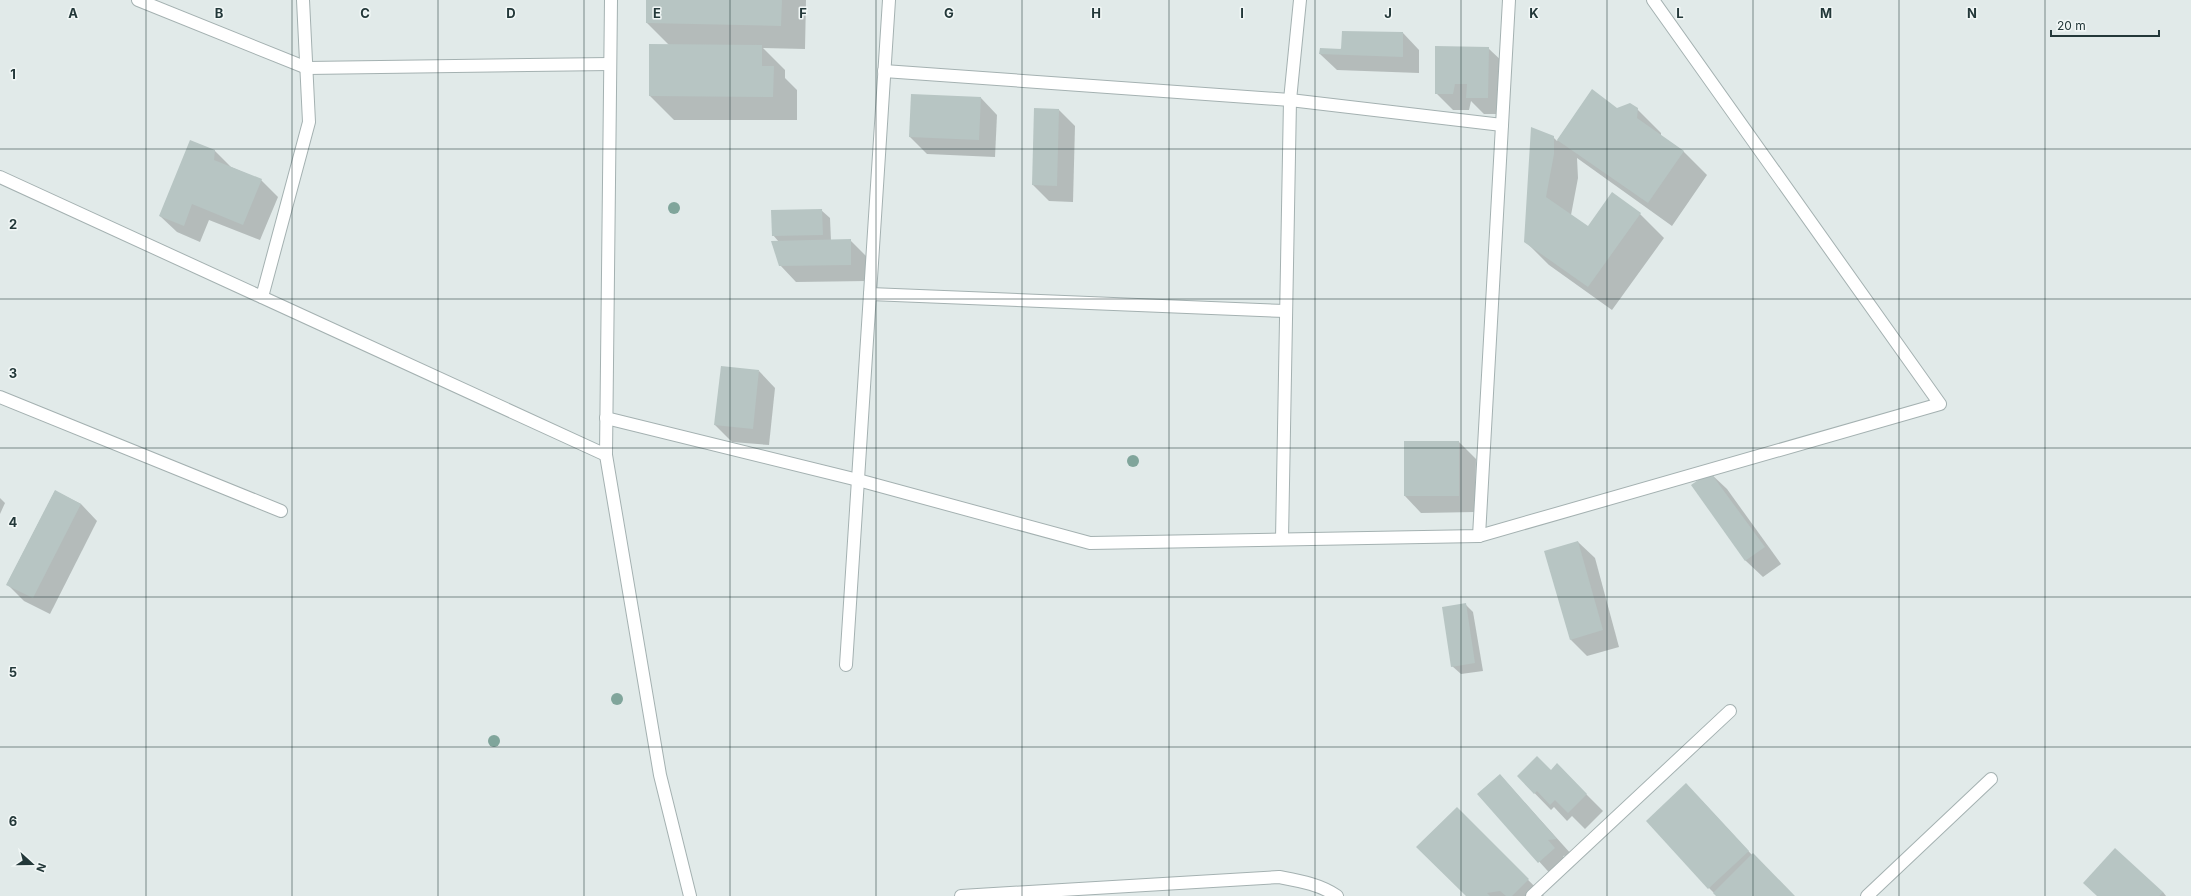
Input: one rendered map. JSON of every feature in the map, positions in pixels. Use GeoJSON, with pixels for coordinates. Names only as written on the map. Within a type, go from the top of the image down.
{"type":"FeatureCollection","features":[{"type":"Feature","properties":{"kind":"street"},"geometry":{"type":"LineString","coordinates":[[138,0],[307,68],[610,64]]}},
{"type":"Feature","properties":{"kind":"street"},"geometry":{"type":"LineString","coordinates":[[262,297],[309,122],[303,0]]}},
{"type":"Feature","properties":{"kind":"street"},"geometry":{"type":"LineString","coordinates":[[611,0],[606,455],[660,775],[690,896]]}},
{"type":"Feature","properties":{"kind":"street"},"geometry":{"type":"LineString","coordinates":[[846,665],[889,0]]}},
{"type":"Feature","properties":{"kind":"street"},"geometry":{"type":"LineString","coordinates":[[1282,539],[1290,100],[1300,0]]}},
{"type":"Feature","properties":{"kind":"street"},"geometry":{"type":"LineString","coordinates":[[1479,536],[1509,0]]}},
{"type":"Feature","properties":{"kind":"street"},"geometry":{"type":"LineString","coordinates":[[606,418],[858,480],[1090,543],[1479,536],[1940,404],[1653,0]]}},
{"type":"Feature","properties":{"kind":"street"},"geometry":{"type":"LineString","coordinates":[[884,71],[1290,100],[1502,125]]}},
{"type":"Feature","properties":{"kind":"street"},"geometry":{"type":"LineString","coordinates":[[0,177],[606,455]]}},
{"type":"Feature","properties":{"kind":"street"},"geometry":{"type":"LineString","coordinates":[[870,294],[1285,311]]}},
{"type":"Feature","properties":{"kind":"street"},"geometry":{"type":"LineString","coordinates":[[0,397],[281,511]]}},
{"type":"Feature","properties":{"kind":"street"},"geometry":{"type":"LineString","coordinates":[[1532,896],[1730,711]]}},
{"type":"Feature","properties":{"kind":"street"},"geometry":{"type":"LineString","coordinates":[[1867,896],[1991,779]]}},
{"type":"Feature","properties":{"kind":"street"},"geometry":{"type":"LineString","coordinates":[[961,896],[1279,877],[1303,881],[1326,889],[1337,896]]}},
{"type":"Feature","properties":{"kind":"building"},"geometry":{"type":"Polygon","coordinates":[[[646,0],[782,0],[781,26],[646,23],[646,0]]]}},
{"type":"Feature","properties":{"kind":"building"},"geometry":{"type":"Polygon","coordinates":[[[1342,31],[1403,32],[1403,57],[1319,54],[1320,48],[1341,49],[1342,31]]]}},
{"type":"Feature","properties":{"kind":"building"},"geometry":{"type":"Polygon","coordinates":[[[649,44],[762,45],[762,66],[774,66],[773,97],[649,96],[649,44]]]}},
{"type":"Feature","properties":{"kind":"building"},"geometry":{"type":"Polygon","coordinates":[[[1435,46],[1489,47],[1488,98],[1466,98],[1467,84],[1455,84],[1453,94],[1435,94],[1435,46]]]}},
{"type":"Feature","properties":{"kind":"building"},"geometry":{"type":"Polygon","coordinates":[[[1592,89],[1617,108],[1630,103],[1638,108],[1637,118],[1684,151],[1648,203],[1557,140],[1592,89]]]}},
{"type":"Feature","properties":{"kind":"building"},"geometry":{"type":"Polygon","coordinates":[[[911,94],[981,97],[979,140],[909,137],[911,94]]]}},
{"type":"Feature","properties":{"kind":"building"},"geometry":{"type":"Polygon","coordinates":[[[1034,108],[1059,109],[1057,186],[1032,185],[1034,108]]]}},
{"type":"Feature","properties":{"kind":"building"},"geometry":{"type":"Polygon","coordinates":[[[1531,127],[1554,136],[1554,154],[1546,197],[1588,226],[1612,192],[1641,213],[1588,287],[1524,242],[1531,127]]]}},
{"type":"Feature","properties":{"kind":"building"},"geometry":{"type":"Polygon","coordinates":[[[190,140],[215,150],[214,160],[262,179],[243,225],[192,204],[184,226],[159,216],[190,140]]]}},
{"type":"Feature","properties":{"kind":"building"},"geometry":{"type":"Polygon","coordinates":[[[822,209],[823,235],[772,236],[771,210],[822,209]]]}},
{"type":"Feature","properties":{"kind":"building"},"geometry":{"type":"Polygon","coordinates":[[[851,239],[851,265],[779,266],[771,241],[851,239]]]}},
{"type":"Feature","properties":{"kind":"building"},"geometry":{"type":"Polygon","coordinates":[[[721,366],[759,370],[753,429],[714,425],[721,366]]]}},
{"type":"Feature","properties":{"kind":"building"},"geometry":{"type":"Polygon","coordinates":[[[1404,441],[1459,441],[1459,496],[1404,496],[1404,441]]]}},
{"type":"Feature","properties":{"kind":"building"},"geometry":{"type":"Polygon","coordinates":[[[1710,472],[1765,547],[1745,561],[1691,485],[1710,472]]]}},
{"type":"Feature","properties":{"kind":"building"},"geometry":{"type":"Polygon","coordinates":[[[55,490],[81,504],[33,598],[6,585],[55,490]]]}},
{"type":"Feature","properties":{"kind":"building"},"geometry":{"type":"Polygon","coordinates":[[[1578,541],[1603,630],[1570,640],[1544,551],[1578,541]]]}},
{"type":"Feature","properties":{"kind":"building"},"geometry":{"type":"Polygon","coordinates":[[[1466,603],[1475,663],[1451,667],[1442,607],[1466,603]]]}},
{"type":"Feature","properties":{"kind":"building"},"geometry":{"type":"Polygon","coordinates":[[[1537,756],[1551,770],[1557,763],[1587,794],[1568,813],[1555,800],[1550,805],[1537,791],[1534,794],[1517,776],[1537,756]]]}},
{"type":"Feature","properties":{"kind":"building"},"geometry":{"type":"Polygon","coordinates":[[[1500,774],[1557,839],[1548,840],[1555,848],[1538,863],[1477,794],[1500,774]]]}},
{"type":"Feature","properties":{"kind":"building"},"geometry":{"type":"Polygon","coordinates":[[[1686,783],[1749,851],[1708,889],[1646,821],[1686,783]]]}},
{"type":"Feature","properties":{"kind":"building"},"geometry":{"type":"Polygon","coordinates":[[[1457,807],[1529,879],[1512,896],[1506,896],[1500,891],[1487,893],[1490,896],[1466,896],[1416,847],[1457,807]]]}},
{"type":"Feature","properties":{"kind":"building"},"geometry":{"type":"Polygon","coordinates":[[[2115,848],[2163,892],[2159,896],[2097,896],[2083,883],[2115,848]]]}},
{"type":"Feature","properties":{"kind":"building"},"geometry":{"type":"Polygon","coordinates":[[[1753,853],[1795,896],[1716,896],[1713,893],[1753,853]]]}}]}
